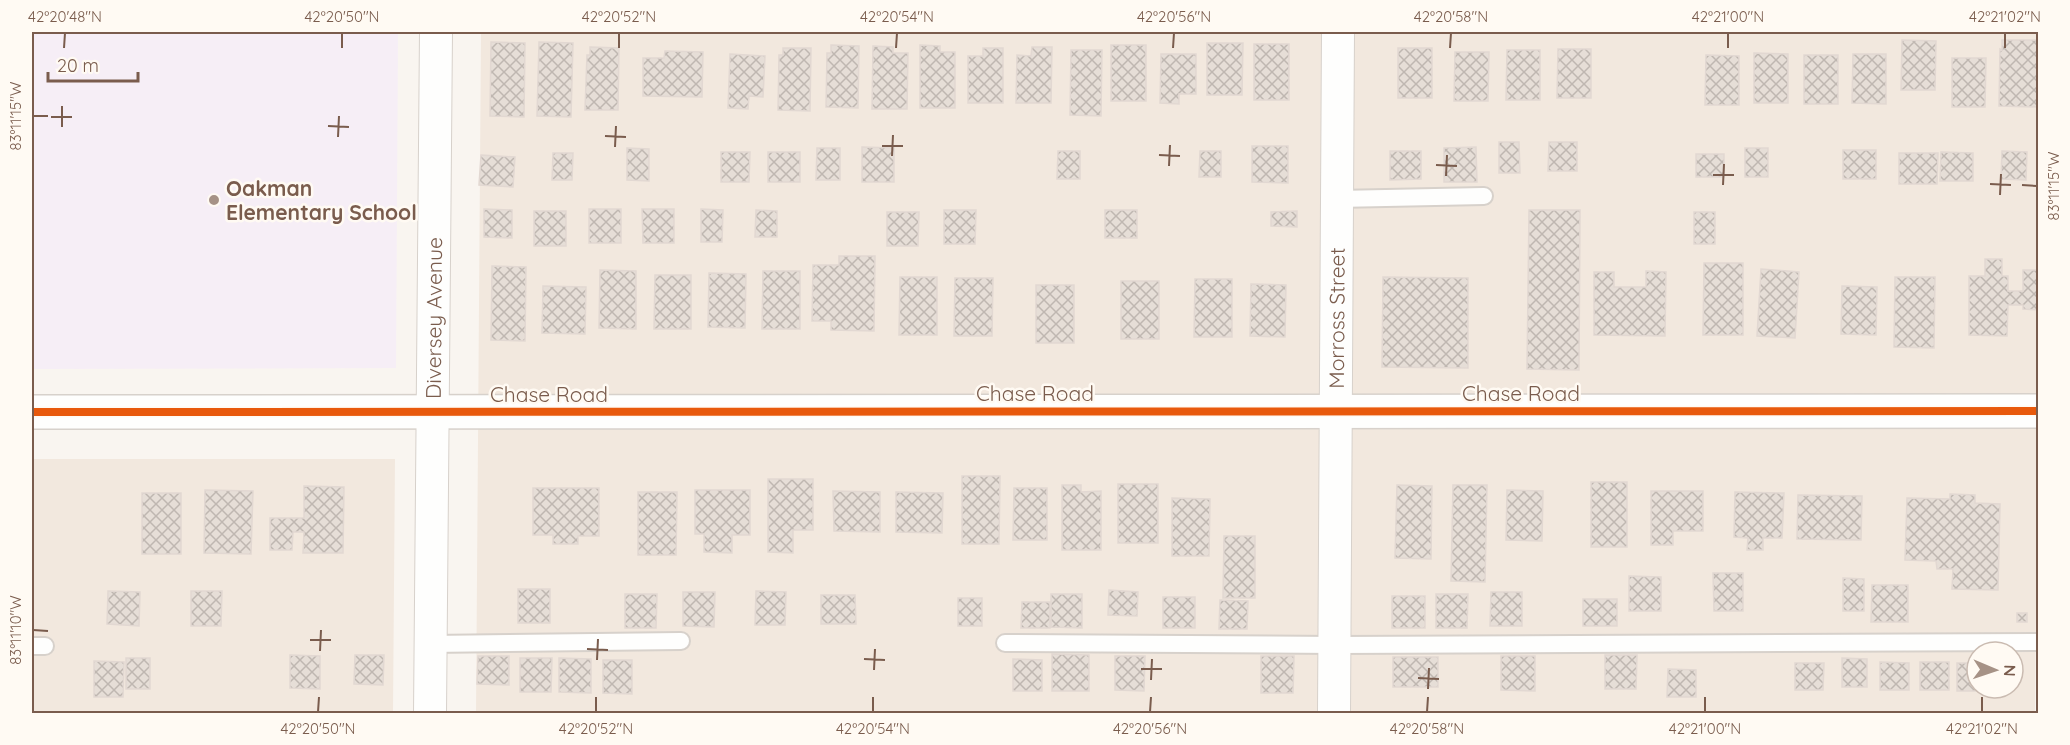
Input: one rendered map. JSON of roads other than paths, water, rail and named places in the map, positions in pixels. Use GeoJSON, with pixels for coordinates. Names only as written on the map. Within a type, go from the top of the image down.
{"type":"FeatureCollection","features":[{"type":"Feature","properties":{"kind":"street","name":"Diversey Avenue"},"geometry":{"type":"LineString","coordinates":[[430,714],[436,32]]}},
{"type":"Feature","properties":{"kind":"street","name":"Morross Street"},"geometry":{"type":"LineString","coordinates":[[1334,714],[1338,32]]}},
{"type":"Feature","properties":{"kind":"street","name":"Chase Road"},"geometry":{"type":"LineString","coordinates":[[32,412],[2038,411]]}},
{"type":"Feature","properties":{"kind":"lane"},"geometry":{"type":"LineString","coordinates":[[1337,199],[1484,196]]}},
{"type":"Feature","properties":{"kind":"lane"},"geometry":{"type":"LineString","coordinates":[[430,644],[681,641]]}},
{"type":"Feature","properties":{"kind":"lane"},"geometry":{"type":"LineString","coordinates":[[1005,642],[1335,645],[2038,642]]}},
{"type":"Feature","properties":{"kind":"place","name":"Oakman Elementary School"},"geometry":{"type":"Point","coordinates":[214,200]}}]}
